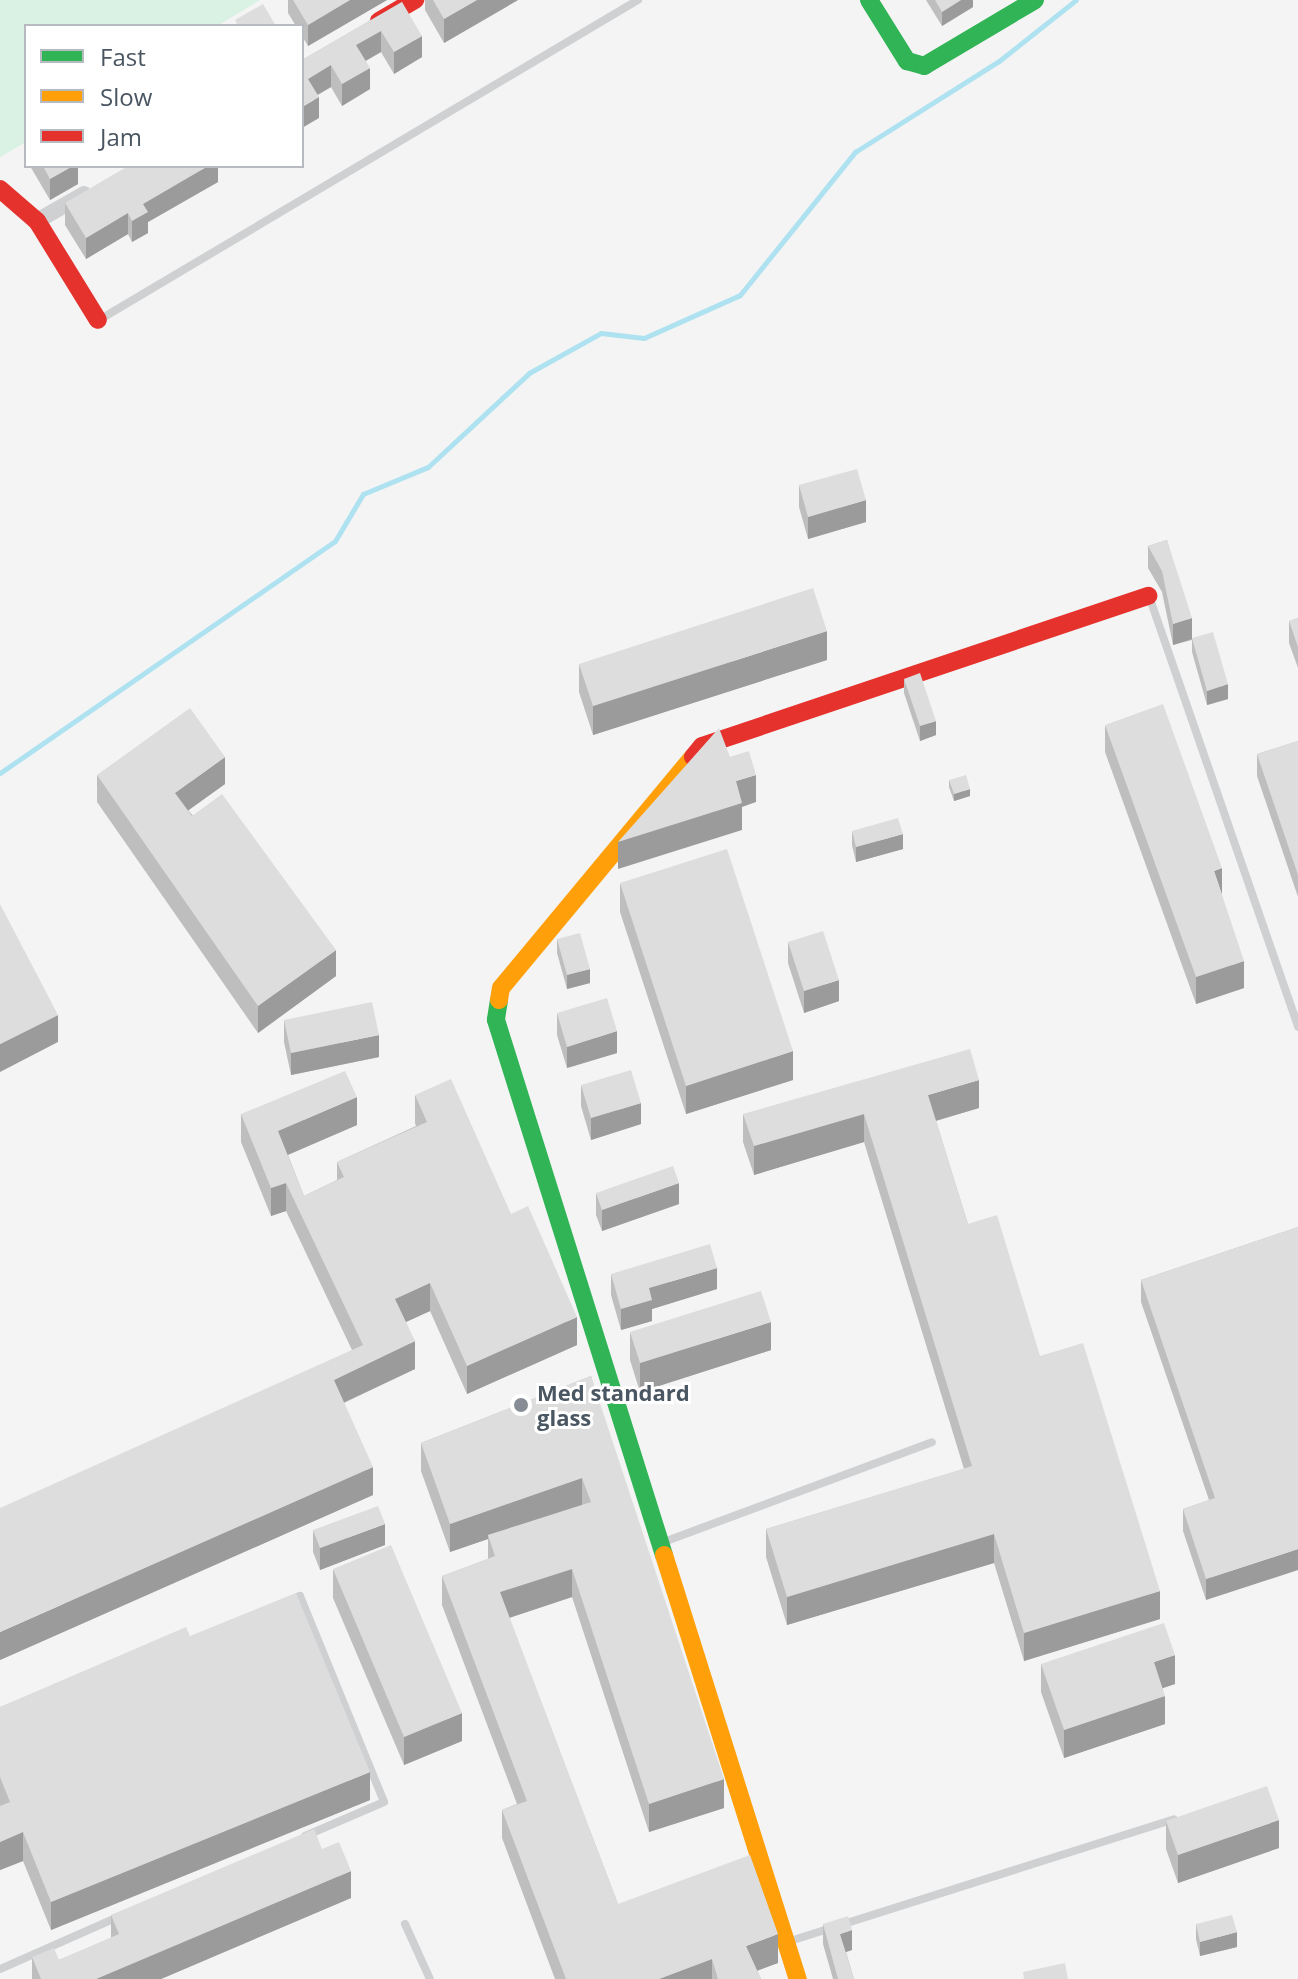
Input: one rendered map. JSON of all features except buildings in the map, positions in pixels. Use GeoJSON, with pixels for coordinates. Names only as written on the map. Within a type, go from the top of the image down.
{"type":"FeatureCollection","features":[{"type":"Feature","properties":{"kind":"street"},"geometry":{"type":"LineString","coordinates":[[365,29],[415,0]]}},
{"type":"Feature","properties":{"kind":"street"},"geometry":{"type":"LineString","coordinates":[[869,0],[907,61],[924,66],[1035,0]]}},
{"type":"Feature","properties":{"kind":"street"},"geometry":{"type":"LineString","coordinates":[[37,221],[105,182]]}},
{"type":"Feature","properties":{"kind":"street"},"geometry":{"type":"LineString","coordinates":[[0,189],[37,221],[98,320]]}},
{"type":"Feature","properties":{"kind":"street"},"geometry":{"type":"LineString","coordinates":[[798,1979],[496,1020],[501,988],[702,746],[1149,596]]}},
{"type":"Feature","properties":{"kind":"lane"},"geometry":{"type":"LineString","coordinates":[[98,320],[638,0]]}},
{"type":"Feature","properties":{"kind":"lane"},"geometry":{"type":"LineString","coordinates":[[1149,596],[1298,1027]]}},
{"type":"Feature","properties":{"kind":"lane"},"geometry":{"type":"LineString","coordinates":[[660,1543],[932,1442]]}},
{"type":"Feature","properties":{"kind":"lane"},"geometry":{"type":"LineString","coordinates":[[272,1608],[300,1596],[384,1802],[299,1839]]}},
{"type":"Feature","properties":{"kind":"lane"},"geometry":{"type":"LineString","coordinates":[[786,1942],[1193,1813]]}},
{"type":"Feature","properties":{"kind":"lane"},"geometry":{"type":"LineString","coordinates":[[0,1969],[128,1913]]}},
{"type":"Feature","properties":{"kind":"lane"},"geometry":{"type":"LineString","coordinates":[[405,1924],[430,1979]]}},
{"type":"Feature","properties":{"kind":"green space"},"geometry":{"type":"Polygon","coordinates":[[[0,0],[260,0],[220,24],[24,24],[24,143],[0,157],[0,0]]]}},
{"type":"Feature","properties":{"kind":"waterway"},"geometry":{"type":"LineString","coordinates":[[0,773],[335,541],[363,494],[428,467],[529,373],[601,333],[644,338],[740,295],[855,152],[999,61],[1076,0]]}},
{"type":"Feature","properties":{"kind":"traffic: fast"},"geometry":{"type":"LineString","coordinates":[[869,0],[907,61],[924,66],[1035,0]]}},
{"type":"Feature","properties":{"kind":"traffic: fast"},"geometry":{"type":"LineString","coordinates":[[499,1000],[496,1020],[664,1555]]}},
{"type":"Feature","properties":{"kind":"traffic: slow"},"geometry":{"type":"LineString","coordinates":[[499,1000],[501,988],[693,757]]}},
{"type":"Feature","properties":{"kind":"traffic: slow"},"geometry":{"type":"LineString","coordinates":[[664,1555],[798,1979]]}},
{"type":"Feature","properties":{"kind":"traffic: jam"},"geometry":{"type":"LineString","coordinates":[[379,21],[415,0]]}},
{"type":"Feature","properties":{"kind":"traffic: jam"},"geometry":{"type":"LineString","coordinates":[[0,189],[37,221],[98,320]]}},
{"type":"Feature","properties":{"kind":"traffic: jam"},"geometry":{"type":"LineString","coordinates":[[693,757],[702,746],[1149,596]]}},
{"type":"Feature","properties":{"kind":"place","name":"Med standard glass"},"geometry":{"type":"Point","coordinates":[521,1405]}}]}
